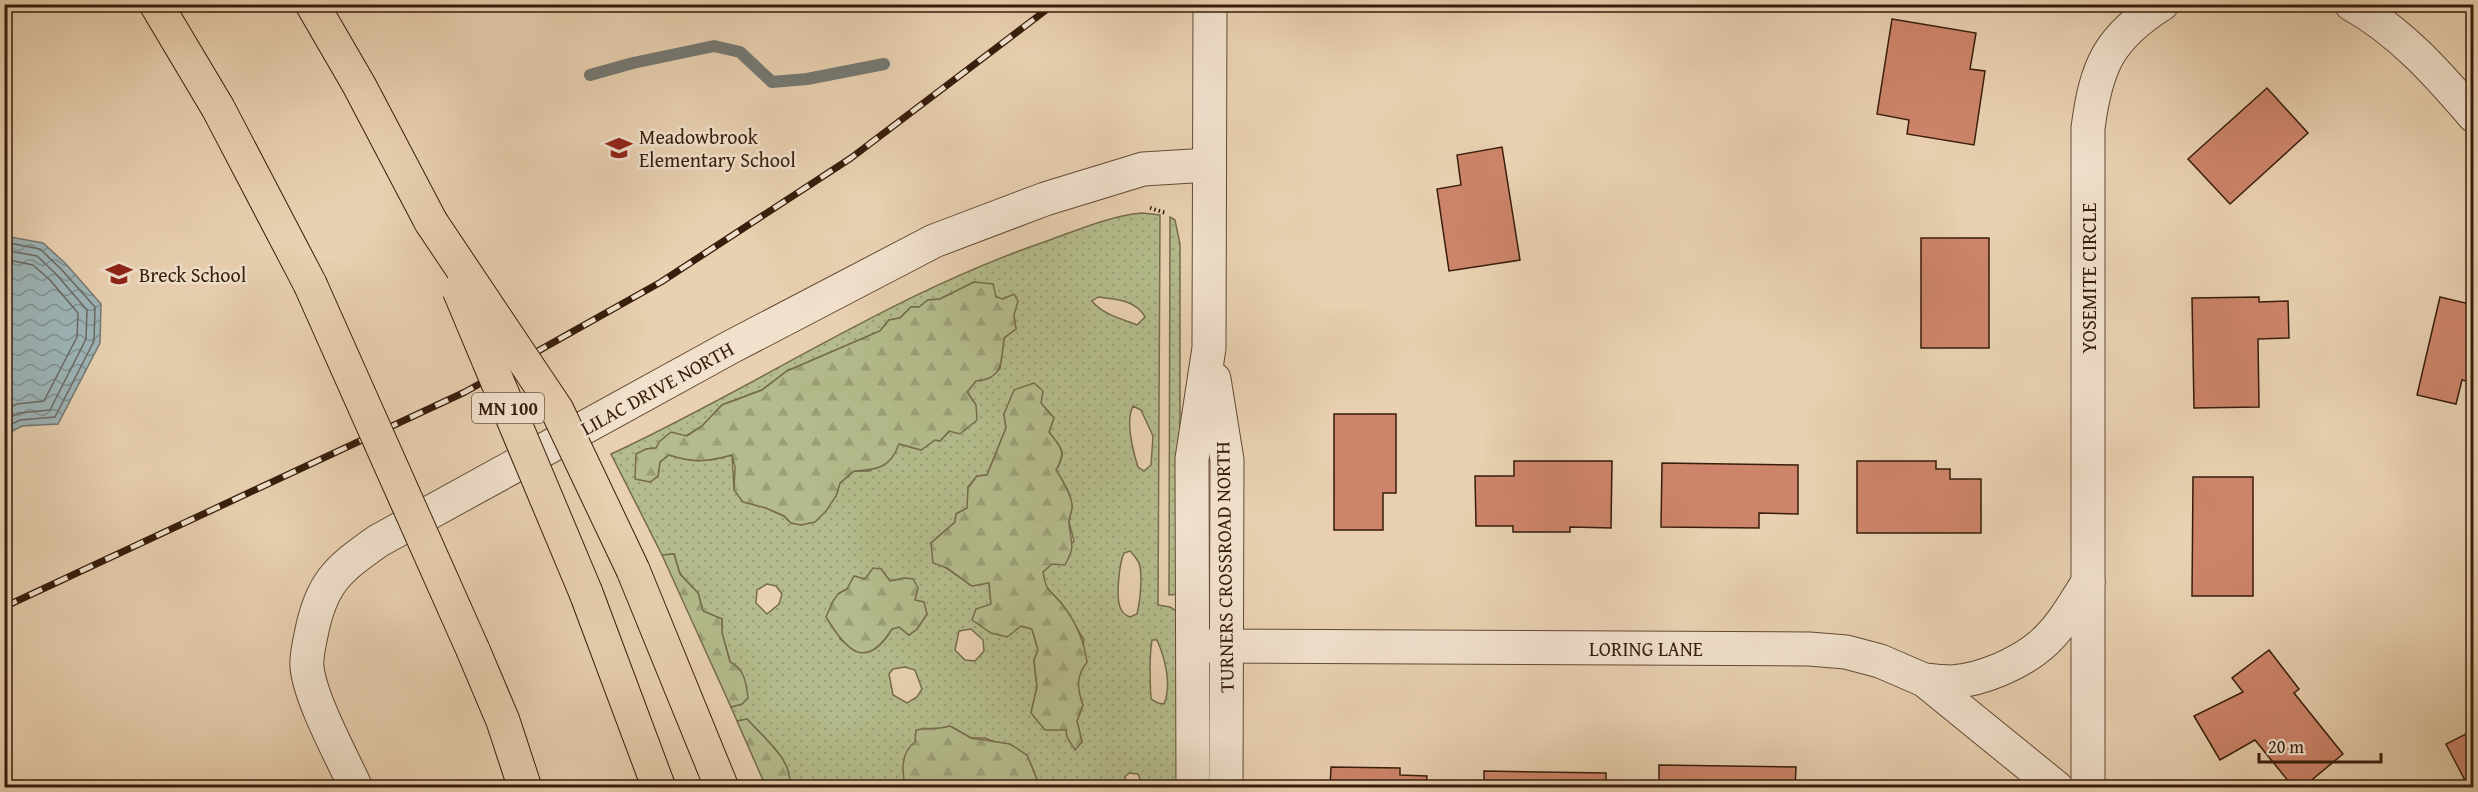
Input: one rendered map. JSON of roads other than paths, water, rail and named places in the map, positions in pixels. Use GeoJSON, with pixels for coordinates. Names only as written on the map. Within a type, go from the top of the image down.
{"type":"FeatureCollection","features":[{"type":"Feature","properties":{"kind":"highway"},"geometry":{"type":"LineString","coordinates":[[156,4],[218,108],[310,284],[473,650],[503,722],[525,788]]}},
{"type":"Feature","properties":{"kind":"highway","name":"MN 100"},"geometry":{"type":"LineString","coordinates":[[312,4],[359,86],[431,222],[586,593],[659,788]]}},
{"type":"Feature","properties":{"kind":"highway"},"geometry":{"type":"LineString","coordinates":[[431,222],[557,410],[633,570],[722,788]]}},
{"type":"Feature","properties":{"kind":"highway"},"geometry":{"type":"LineString","coordinates":[[503,722],[512,788]]}},
{"type":"Feature","properties":{"kind":"street","name":"TURNERS CROSSROAD NORTH"},"geometry":{"type":"LineString","coordinates":[[1193,788],[1192,459],[1209,348],[1210,4]]}},
{"type":"Feature","properties":{"kind":"street","name":"YOSEMITE CIRCLE"},"geometry":{"type":"LineString","coordinates":[[2088,788],[2089,117],[2092,96],[2101,67],[2116,42],[2138,20],[2162,4]]}},
{"type":"Feature","properties":{"kind":"street"},"geometry":{"type":"LineString","coordinates":[[2351,4],[2380,22],[2409,45],[2474,116]]}},
{"type":"Feature","properties":{"kind":"street","name":"LILAC DRIVE NORTH"},"geometry":{"type":"LineString","coordinates":[[356,788],[322,712],[307,666],[314,619],[326,588],[343,566],[388,535],[729,348],[934,241],[1045,199],[1143,169],[1209,165]]}},
{"type":"Feature","properties":{"kind":"street","name":"TURNERS CROSSROAD NORTH"},"geometry":{"type":"LineString","coordinates":[[1209,348],[1227,460],[1226,788]]}},
{"type":"Feature","properties":{"kind":"street"},"geometry":{"type":"LineString","coordinates":[[1924,680],[1953,682],[1978,676],[2013,663],[2041,645],[2065,619],[2088,580]]}},
{"type":"Feature","properties":{"kind":"street","name":"LORING LANE"},"geometry":{"type":"LineString","coordinates":[[1192,646],[1809,649],[1854,654],[1880,661],[1924,680],[2057,788]]}},
{"type":"Feature","properties":{"kind":"water"},"geometry":{"type":"Polygon","coordinates":[[[5,236],[43,243],[66,264],[101,304],[100,343],[58,424],[22,426],[5,435],[5,236]]]}},
{"type":"Feature","properties":{"kind":"waterway"},"geometry":{"type":"LineString","coordinates":[[590,75],[633,63],[714,46],[740,52],[772,82],[807,79],[884,64]]}},
{"type":"Feature","properties":{"kind":"railway"},"geometry":{"type":"LineString","coordinates":[[4,607],[465,392],[661,282],[851,158],[1054,4]]}},
{"type":"Feature","properties":{"kind":"place","name":"Meadowbrook Elementary School"},"geometry":{"type":"Point","coordinates":[619,148]}},
{"type":"Feature","properties":{"kind":"place","name":"Breck School"},"geometry":{"type":"Point","coordinates":[119,274]}}]}
